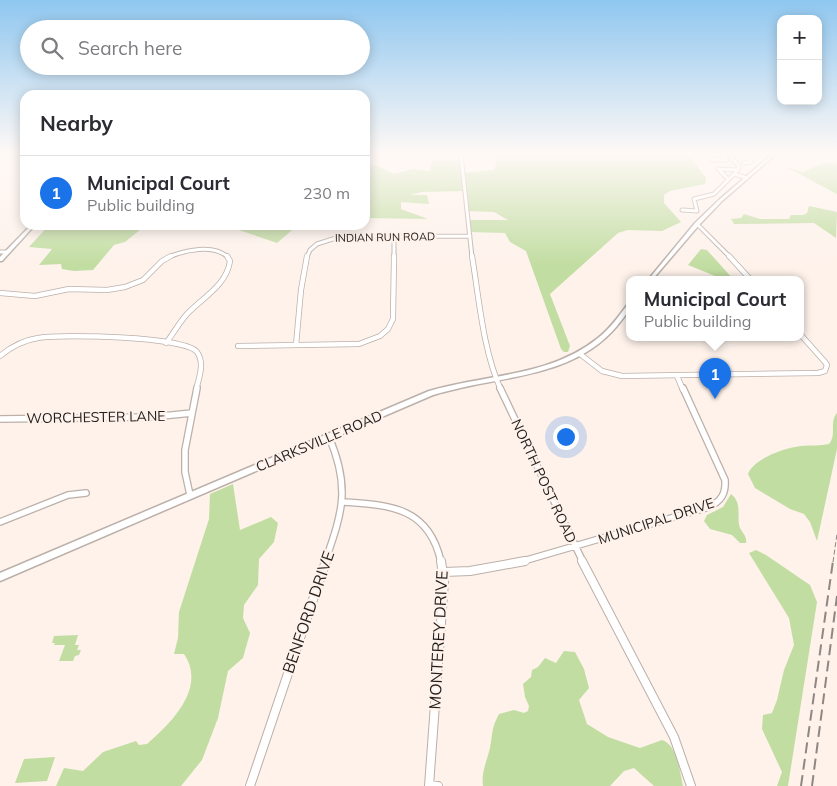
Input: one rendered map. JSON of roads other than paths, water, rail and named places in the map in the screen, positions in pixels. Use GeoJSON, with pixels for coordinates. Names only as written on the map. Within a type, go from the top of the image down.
{"type":"FeatureCollection","features":[{"type":"Feature","properties":{"kind":"street","name":"NORTH POST ROAD"},"geometry":{"type":"LineString","coordinates":[[465,192],[482,315],[496,379],[575,547],[682,753],[691,786]]}},
{"type":"Feature","properties":{"kind":"street"},"geometry":{"type":"LineString","coordinates":[[682,210],[697,211],[694,198],[714,194],[715,192]]}},
{"type":"Feature","properties":{"kind":"street"},"geometry":{"type":"LineString","coordinates":[[653,276],[697,224],[732,192]]}},
{"type":"Feature","properties":{"kind":"street"},"geometry":{"type":"LineString","coordinates":[[697,224],[703,228],[747,276]]}},
{"type":"Feature","properties":{"kind":"street"},"geometry":{"type":"LineString","coordinates":[[0,260],[28,230]]}},
{"type":"Feature","properties":{"kind":"street"},"geometry":{"type":"LineString","coordinates":[[238,346],[359,344],[377,338],[386,331],[393,319],[394,236]]}},
{"type":"Feature","properties":{"kind":"street","name":"INDIAN RUN ROAD"},"geometry":{"type":"LineString","coordinates":[[296,345],[301,290],[310,250],[319,242],[334,237],[470,236]]}},
{"type":"Feature","properties":{"kind":"street"},"geometry":{"type":"LineString","coordinates":[[0,293],[35,296],[69,289],[118,289],[143,280],[162,261],[182,251],[206,248],[224,253],[230,261],[228,272],[215,288],[188,313],[166,343]]}},
{"type":"Feature","properties":{"kind":"street"},"geometry":{"type":"LineString","coordinates":[[0,252],[8,252]]}},
{"type":"Feature","properties":{"kind":"street","name":"CLARKSVILLE ROAD"},"geometry":{"type":"LineString","coordinates":[[0,578],[444,389],[547,368],[580,354],[610,331],[626,310]]}},
{"type":"Feature","properties":{"kind":"street"},"geometry":{"type":"LineString","coordinates":[[0,356],[23,342],[44,337],[90,336],[166,343],[194,349],[199,356],[201,366],[184,461],[190,496]]}},
{"type":"Feature","properties":{"kind":"street"},"geometry":{"type":"LineString","coordinates":[[580,354],[602,371],[612,374],[677,376],[818,373],[825,371],[825,362],[804,338]]}},
{"type":"Feature","properties":{"kind":"street","name":"MUNICIPAL DRIVE"},"geometry":{"type":"LineString","coordinates":[[575,547],[709,507],[722,499],[726,487],[724,477],[677,376]]}},
{"type":"Feature","properties":{"kind":"street","name":"WORCHESTER LANE"},"geometry":{"type":"LineString","coordinates":[[0,419],[152,417],[192,413]]}},
{"type":"Feature","properties":{"kind":"street","name":"BENFORD DRIVE"},"geometry":{"type":"LineString","coordinates":[[250,786],[340,518],[343,502],[343,476],[341,464],[329,437]]}},
{"type":"Feature","properties":{"kind":"street"},"geometry":{"type":"LineString","coordinates":[[0,522],[68,495],[86,493]]}},
{"type":"Feature","properties":{"kind":"street","name":"MONTEREY DRIVE"},"geometry":{"type":"LineString","coordinates":[[343,502],[388,505],[416,518],[435,541],[442,562],[444,572],[432,786]]}},
{"type":"Feature","properties":{"kind":"street"},"geometry":{"type":"LineString","coordinates":[[444,572],[495,568],[575,547]]}},
{"type":"Feature","properties":{"kind":"railway"},"geometry":{"type":"LineString","coordinates":[[833,562],[837,534]]}},
{"type":"Feature","properties":{"kind":"railway"},"geometry":{"type":"LineString","coordinates":[[801,786],[833,561]]}},
{"type":"Feature","properties":{"kind":"railway"},"geometry":{"type":"LineString","coordinates":[[812,786],[837,596]]}},
{"type":"Feature","properties":{"kind":"place","name":"Municipal Court"},"geometry":{"type":"Point","coordinates":[715,399]}}]}
